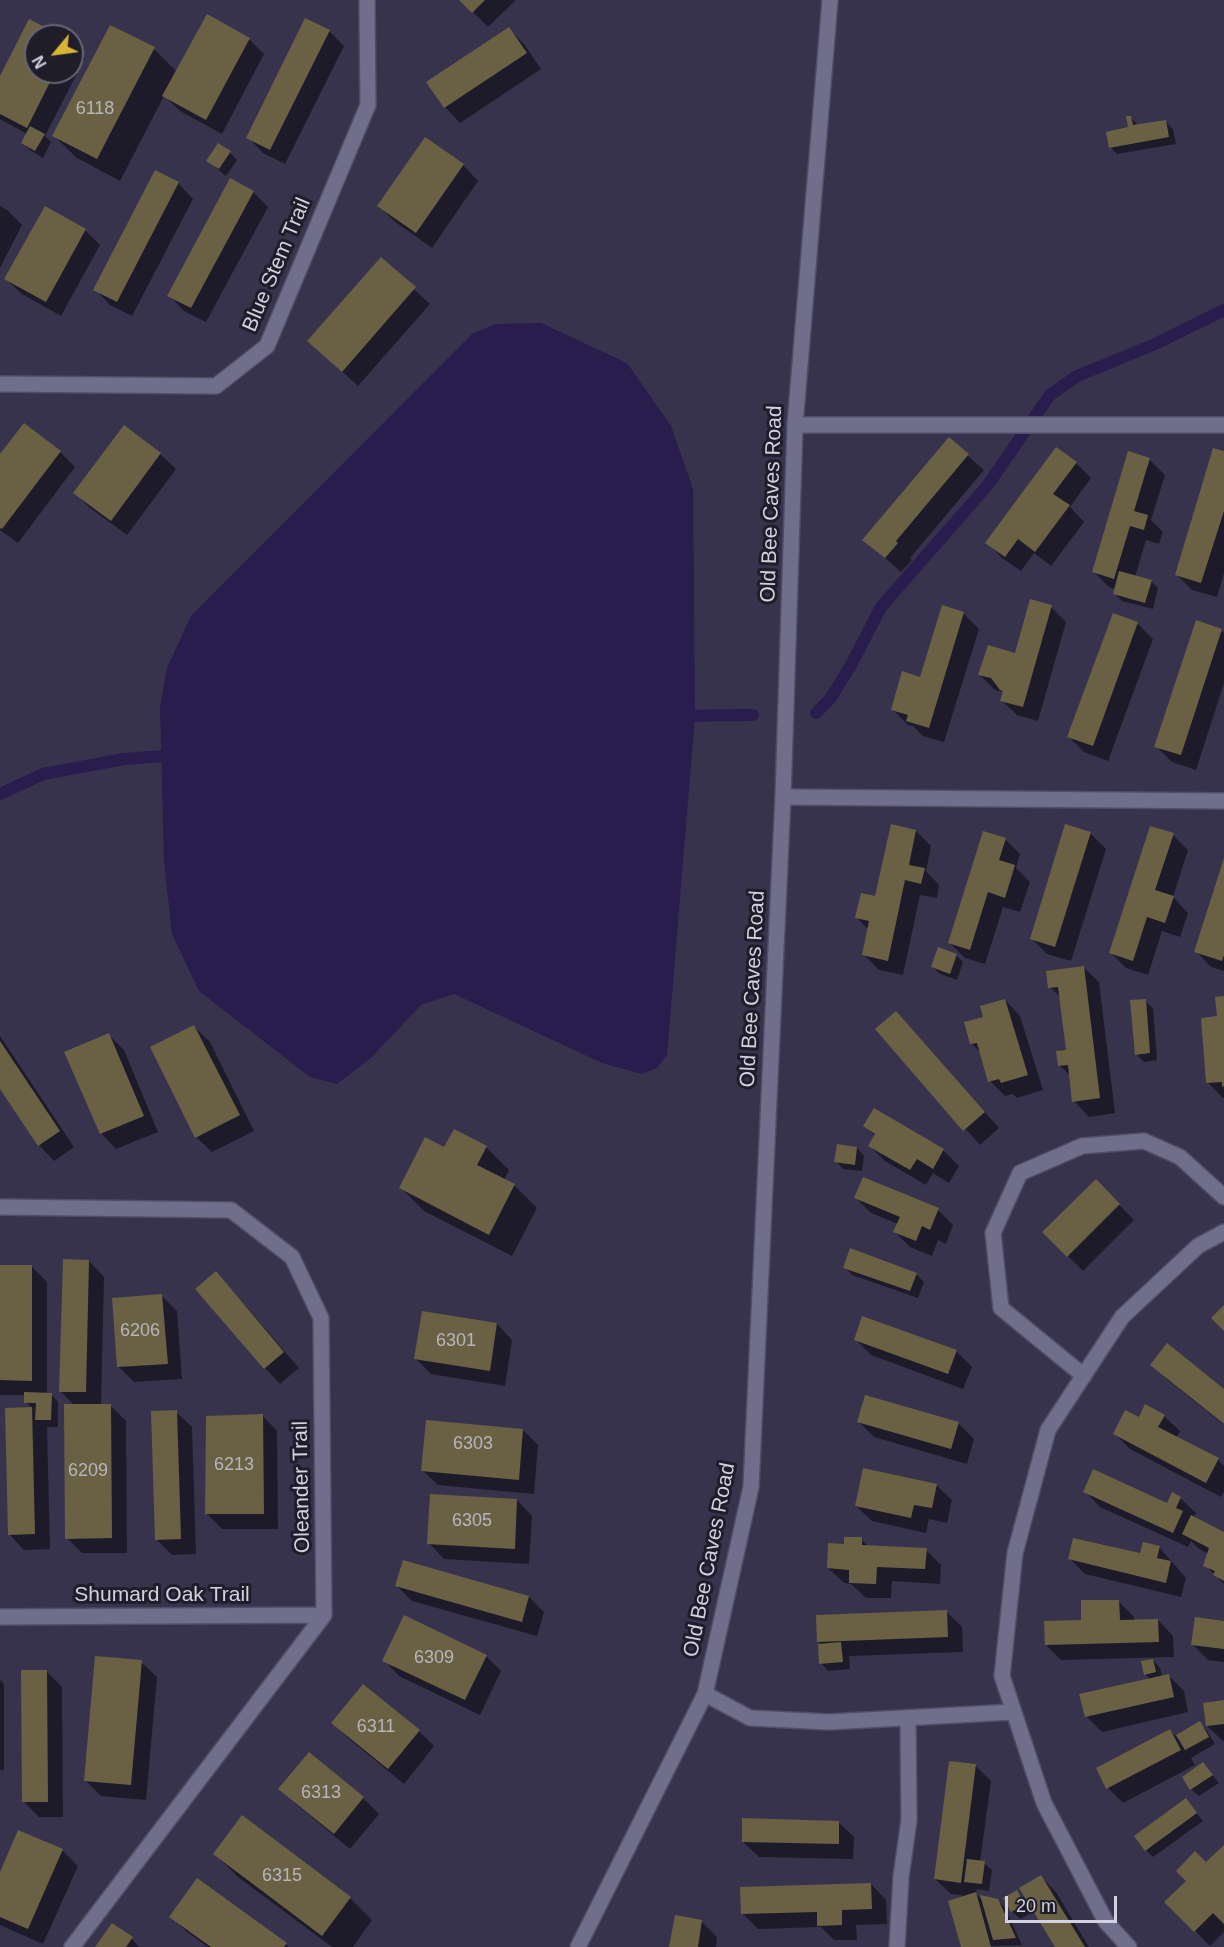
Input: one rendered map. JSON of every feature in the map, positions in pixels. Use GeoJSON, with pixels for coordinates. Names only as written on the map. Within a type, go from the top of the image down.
{"type":"FeatureCollection","features":[{"type":"Feature","properties":{"kind":"street","name":"Blue Stem Trail"},"geometry":{"type":"LineString","coordinates":[[0,384],[216,386],[267,346],[368,105],[367,0]]}},
{"type":"Feature","properties":{"kind":"street","name":"Old Bee Caves Road"},"geometry":{"type":"LineString","coordinates":[[578,1947],[705,1694],[751,1487],[783,797],[795,425],[830,0]]}},
{"type":"Feature","properties":{"kind":"street"},"geometry":{"type":"LineString","coordinates":[[795,425],[1224,425]]}},
{"type":"Feature","properties":{"kind":"street"},"geometry":{"type":"LineString","coordinates":[[783,797],[1224,801]]}},
{"type":"Feature","properties":{"kind":"street"},"geometry":{"type":"LineString","coordinates":[[1084,1376],[1000,1308],[993,1233],[1020,1173],[1082,1146],[1144,1141],[1180,1158],[1224,1197]]}},
{"type":"Feature","properties":{"kind":"street","name":"Oleander Trail"},"geometry":{"type":"LineString","coordinates":[[0,1207],[231,1210],[292,1257],[321,1318],[324,1615]]}},
{"type":"Feature","properties":{"kind":"street"},"geometry":{"type":"LineString","coordinates":[[1129,1947],[1106,1922],[1044,1803],[1002,1676],[1016,1553],[1048,1430],[1122,1317],[1198,1246],[1224,1232]]}},
{"type":"Feature","properties":{"kind":"street"},"geometry":{"type":"LineString","coordinates":[[72,1947],[324,1615]]}},
{"type":"Feature","properties":{"kind":"street","name":"Shumard Oak Trail"},"geometry":{"type":"LineString","coordinates":[[0,1617],[324,1615]]}},
{"type":"Feature","properties":{"kind":"street"},"geometry":{"type":"LineString","coordinates":[[705,1694],[750,1718],[829,1722],[1013,1712]]}},
{"type":"Feature","properties":{"kind":"street"},"geometry":{"type":"LineString","coordinates":[[897,1947],[901,1877],[909,1820],[908,1719]]}},
{"type":"Feature","properties":{"kind":"shaded area"},"geometry":{"type":"Polygon","coordinates":[[[541,323],[627,363],[671,426],[693,489],[695,716],[667,1055],[657,1068],[642,1074],[602,1063],[454,994],[421,1005],[372,1057],[337,1084],[310,1077],[199,991],[172,934],[164,861],[160,707],[167,668],[191,616],[472,334],[495,324],[541,323]]]}},
{"type":"Feature","properties":{"kind":"building"},"geometry":{"type":"Polygon","coordinates":[[[459,0],[485,0],[472,13],[459,0]]]}},
{"type":"Feature","properties":{"kind":"building"},"geometry":{"type":"Polygon","coordinates":[[[207,14],[250,38],[206,120],[162,96],[207,14]]]}},
{"type":"Feature","properties":{"kind":"building"},"geometry":{"type":"Polygon","coordinates":[[[305,18],[330,30],[270,150],[246,138],[305,18]]]}},
{"type":"Feature","properties":{"kind":"building"},"geometry":{"type":"Polygon","coordinates":[[[29,19],[39,24],[26,24],[29,19]]]}},
{"type":"Feature","properties":{"kind":"building"},"geometry":{"type":"Polygon","coordinates":[[[110,25],[155,47],[97,159],[52,136],[79,84],[84,84],[84,75],[110,25]]]}},
{"type":"Feature","properties":{"kind":"building"},"geometry":{"type":"Polygon","coordinates":[[[509,27],[527,53],[444,108],[426,82],[509,27]]]}},
{"type":"Feature","properties":{"kind":"building"},"geometry":{"type":"Polygon","coordinates":[[[24,29],[24,84],[49,84],[27,128],[0,114],[0,76],[24,29]]]}},
{"type":"Feature","properties":{"kind":"building"},"geometry":{"type":"Polygon","coordinates":[[[1126,116],[1131,116],[1133,125],[1166,120],[1169,137],[1109,148],[1106,132],[1128,127],[1126,116]]]}},
{"type":"Feature","properties":{"kind":"building"},"geometry":{"type":"Polygon","coordinates":[[[30,126],[45,134],[35,151],[21,143],[30,126]]]}},
{"type":"Feature","properties":{"kind":"building"},"geometry":{"type":"Polygon","coordinates":[[[425,137],[464,164],[416,233],[377,206],[425,137]]]}},
{"type":"Feature","properties":{"kind":"building"},"geometry":{"type":"Polygon","coordinates":[[[218,143],[231,151],[219,169],[206,161],[218,143]]]}},
{"type":"Feature","properties":{"kind":"building"},"geometry":{"type":"Polygon","coordinates":[[[155,170],[179,182],[117,302],[93,290],[155,170]]]}},
{"type":"Feature","properties":{"kind":"building"},"geometry":{"type":"Polygon","coordinates":[[[230,178],[254,191],[191,308],[167,296],[230,178]]]}},
{"type":"Feature","properties":{"kind":"building"},"geometry":{"type":"Polygon","coordinates":[[[45,206],[86,229],[46,302],[4,279],[45,206]]]}},
{"type":"Feature","properties":{"kind":"building"},"geometry":{"type":"Polygon","coordinates":[[[381,257],[416,287],[342,372],[307,341],[381,257]]]}},
{"type":"Feature","properties":{"kind":"building"},"geometry":{"type":"Polygon","coordinates":[[[24,423],[61,451],[2,529],[0,528],[0,454],[24,423]]]}},
{"type":"Feature","properties":{"kind":"building"},"geometry":{"type":"Polygon","coordinates":[[[124,425],[161,453],[111,521],[73,493],[124,425]]]}},
{"type":"Feature","properties":{"kind":"building"},"geometry":{"type":"Polygon","coordinates":[[[949,437],[969,454],[896,541],[898,543],[885,558],[862,540],[949,437]]]}},
{"type":"Feature","properties":{"kind":"building"},"geometry":{"type":"Polygon","coordinates":[[[1056,447],[1077,462],[1053,494],[1070,505],[1035,552],[1018,539],[1005,557],[985,543],[1056,447]]]}},
{"type":"Feature","properties":{"kind":"building"},"geometry":{"type":"Polygon","coordinates":[[[1213,448],[1224,451],[1224,511],[1201,583],[1175,575],[1213,448]]]}},
{"type":"Feature","properties":{"kind":"building"},"geometry":{"type":"Polygon","coordinates":[[[1128,451],[1150,458],[1134,511],[1148,515],[1144,530],[1130,526],[1114,579],[1092,572],[1128,451]]]}},
{"type":"Feature","properties":{"kind":"building"},"geometry":{"type":"Polygon","coordinates":[[[1119,571],[1152,580],[1145,603],[1113,594],[1119,571]]]}},
{"type":"Feature","properties":{"kind":"building"},"geometry":{"type":"Polygon","coordinates":[[[1030,599],[1052,605],[1023,707],[1000,701],[1003,691],[991,678],[978,675],[988,645],[1015,653],[1030,599]]]}},
{"type":"Feature","properties":{"kind":"building"},"geometry":{"type":"Polygon","coordinates":[[[942,605],[964,612],[929,728],[906,721],[908,715],[891,710],[902,671],[920,677],[942,605]]]}},
{"type":"Feature","properties":{"kind":"building"},"geometry":{"type":"Polygon","coordinates":[[[1113,613],[1138,622],[1093,746],[1067,737],[1113,613]]]}},
{"type":"Feature","properties":{"kind":"building"},"geometry":{"type":"Polygon","coordinates":[[[1196,620],[1222,629],[1181,755],[1154,747],[1196,620]]]}},
{"type":"Feature","properties":{"kind":"building"},"geometry":{"type":"Polygon","coordinates":[[[891,824],[916,830],[909,865],[925,868],[921,884],[905,880],[888,961],[862,955],[869,921],[855,918],[861,893],[875,896],[891,824]]]}},
{"type":"Feature","properties":{"kind":"building"},"geometry":{"type":"Polygon","coordinates":[[[1065,824],[1091,832],[1055,947],[1030,939],[1065,824]]]}},
{"type":"Feature","properties":{"kind":"building"},"geometry":{"type":"Polygon","coordinates":[[[1150,826],[1174,833],[1155,890],[1174,896],[1165,923],[1147,917],[1133,961],[1109,953],[1150,826]]]}},
{"type":"Feature","properties":{"kind":"building"},"geometry":{"type":"Polygon","coordinates":[[[983,831],[1006,838],[999,860],[1015,865],[1005,898],[988,892],[970,950],[948,943],[983,831]]]}},
{"type":"Feature","properties":{"kind":"building"},"geometry":{"type":"Polygon","coordinates":[[[1224,858],[1224,955],[1222,961],[1194,952],[1224,858]]]}},
{"type":"Feature","properties":{"kind":"building"},"geometry":{"type":"Polygon","coordinates":[[[938,947],[957,954],[950,974],[931,967],[938,947]]]}},
{"type":"Feature","properties":{"kind":"building"},"geometry":{"type":"Polygon","coordinates":[[[1084,966],[1100,1098],[1072,1102],[1068,1065],[1058,1066],[1056,1051],[1066,1050],[1058,987],[1048,988],[1046,971],[1084,966]]]}},
{"type":"Feature","properties":{"kind":"building"},"geometry":{"type":"Polygon","coordinates":[[[1224,996],[1224,1086],[1222,1087],[1222,1082],[1206,1083],[1201,1018],[1217,1016],[1215,997],[1224,996]]]}},
{"type":"Feature","properties":{"kind":"building"},"geometry":{"type":"Polygon","coordinates":[[[1005,999],[1028,1075],[1001,1083],[999,1079],[988,1082],[977,1043],[970,1044],[964,1022],[983,1017],[980,1006],[1005,999]]]}},
{"type":"Feature","properties":{"kind":"building"},"geometry":{"type":"Polygon","coordinates":[[[1146,999],[1150,1053],[1135,1055],[1130,1000],[1146,999]]]}},
{"type":"Feature","properties":{"kind":"building"},"geometry":{"type":"Polygon","coordinates":[[[896,1011],[985,1112],[963,1131],[875,1029],[896,1011]]]}},
{"type":"Feature","properties":{"kind":"building"},"geometry":{"type":"Polygon","coordinates":[[[194,1025],[240,1115],[195,1138],[150,1047],[194,1025]]]}},
{"type":"Feature","properties":{"kind":"building"},"geometry":{"type":"Polygon","coordinates":[[[109,1033],[144,1116],[100,1134],[64,1052],[109,1033]]]}},
{"type":"Feature","properties":{"kind":"building"},"geometry":{"type":"Polygon","coordinates":[[[0,1041],[60,1131],[38,1146],[0,1089],[0,1041]]]}},
{"type":"Feature","properties":{"kind":"building"},"geometry":{"type":"Polygon","coordinates":[[[874,1108],[944,1149],[933,1169],[917,1159],[910,1170],[868,1146],[875,1134],[863,1126],[874,1108]]]}},
{"type":"Feature","properties":{"kind":"building"},"geometry":{"type":"Polygon","coordinates":[[[454,1129],[487,1146],[477,1165],[515,1184],[489,1235],[399,1188],[425,1137],[444,1147],[454,1129]]]}},
{"type":"Feature","properties":{"kind":"building"},"geometry":{"type":"Polygon","coordinates":[[[837,1144],[857,1147],[855,1165],[834,1162],[837,1144]]]}},
{"type":"Feature","properties":{"kind":"building"},"geometry":{"type":"Polygon","coordinates":[[[863,1177],[939,1208],[930,1230],[922,1226],[916,1241],[893,1232],[900,1217],[854,1198],[863,1177]]]}},
{"type":"Feature","properties":{"kind":"building"},"geometry":{"type":"Polygon","coordinates":[[[1096,1179],[1120,1204],[1067,1257],[1042,1232],[1096,1179]]]}},
{"type":"Feature","properties":{"kind":"building"},"geometry":{"type":"Polygon","coordinates":[[[850,1248],[917,1273],[910,1291],[843,1268],[850,1248]]]}},
{"type":"Feature","properties":{"kind":"building"},"geometry":{"type":"Polygon","coordinates":[[[63,1259],[89,1260],[86,1392],[59,1392],[63,1259]]]}},
{"type":"Feature","properties":{"kind":"building"},"geometry":{"type":"Polygon","coordinates":[[[0,1265],[32,1265],[32,1381],[0,1380],[0,1265]]]}},
{"type":"Feature","properties":{"kind":"building"},"geometry":{"type":"Polygon","coordinates":[[[216,1271],[284,1352],[264,1369],[195,1289],[216,1271]]]}},
{"type":"Feature","properties":{"kind":"building"},"geometry":{"type":"Polygon","coordinates":[[[162,1294],[168,1364],[117,1367],[112,1298],[162,1294]]]}},
{"type":"Feature","properties":{"kind":"building"},"geometry":{"type":"Polygon","coordinates":[[[1224,1305],[1224,1331],[1211,1318],[1224,1305]]]}},
{"type":"Feature","properties":{"kind":"building"},"geometry":{"type":"Polygon","coordinates":[[[422,1311],[497,1323],[490,1371],[414,1359],[422,1311]]]}},
{"type":"Feature","properties":{"kind":"building"},"geometry":{"type":"Polygon","coordinates":[[[862,1316],[957,1350],[948,1374],[854,1340],[862,1316]]]}},
{"type":"Feature","properties":{"kind":"building"},"geometry":{"type":"Polygon","coordinates":[[[1167,1343],[1224,1389],[1224,1424],[1150,1365],[1167,1343]]]}},
{"type":"Feature","properties":{"kind":"building"},"geometry":{"type":"Polygon","coordinates":[[[24,1392],[52,1393],[51,1420],[35,1420],[36,1403],[24,1403],[24,1392]]]}},
{"type":"Feature","properties":{"kind":"building"},"geometry":{"type":"Polygon","coordinates":[[[865,1395],[959,1422],[951,1449],[857,1422],[865,1395]]]}},
{"type":"Feature","properties":{"kind":"building"},"geometry":{"type":"Polygon","coordinates":[[[64,1404],[111,1404],[112,1538],[65,1539],[64,1404]]]}},
{"type":"Feature","properties":{"kind":"building"},"geometry":{"type":"Polygon","coordinates":[[[1145,1404],[1165,1415],[1158,1427],[1219,1458],[1206,1483],[1113,1434],[1125,1410],[1139,1417],[1145,1404]]]}},
{"type":"Feature","properties":{"kind":"building"},"geometry":{"type":"Polygon","coordinates":[[[32,1407],[35,1534],[8,1535],[5,1408],[32,1407]]]}},
{"type":"Feature","properties":{"kind":"building"},"geometry":{"type":"Polygon","coordinates":[[[177,1410],[181,1539],[155,1540],[151,1411],[177,1410]]]}},
{"type":"Feature","properties":{"kind":"building"},"geometry":{"type":"Polygon","coordinates":[[[263,1414],[264,1514],[205,1514],[206,1416],[263,1414]]]}},
{"type":"Feature","properties":{"kind":"building"},"geometry":{"type":"Polygon","coordinates":[[[426,1420],[523,1429],[519,1480],[421,1471],[426,1420]]]}},
{"type":"Feature","properties":{"kind":"building"},"geometry":{"type":"Polygon","coordinates":[[[863,1468],[937,1484],[932,1508],[914,1505],[911,1518],[855,1506],[863,1468]]]}},
{"type":"Feature","properties":{"kind":"building"},"geometry":{"type":"Polygon","coordinates":[[[1093,1469],[1167,1503],[1172,1492],[1181,1497],[1176,1508],[1183,1511],[1173,1533],[1083,1492],[1093,1469]]]}},
{"type":"Feature","properties":{"kind":"building"},"geometry":{"type":"Polygon","coordinates":[[[430,1494],[517,1499],[515,1549],[427,1544],[430,1494]]]}},
{"type":"Feature","properties":{"kind":"building"},"geometry":{"type":"Polygon","coordinates":[[[1191,1515],[1224,1532],[1224,1581],[1213,1575],[1215,1571],[1203,1566],[1209,1548],[1182,1534],[1191,1515]]]}},
{"type":"Feature","properties":{"kind":"building"},"geometry":{"type":"Polygon","coordinates":[[[844,1537],[862,1537],[862,1545],[927,1548],[925,1569],[877,1567],[876,1584],[849,1583],[849,1570],[827,1568],[828,1543],[844,1544],[844,1537]]]}},
{"type":"Feature","properties":{"kind":"building"},"geometry":{"type":"Polygon","coordinates":[[[1073,1538],[1140,1553],[1143,1542],[1160,1546],[1157,1558],[1171,1561],[1166,1583],[1068,1559],[1073,1538]]]}},
{"type":"Feature","properties":{"kind":"building"},"geometry":{"type":"Polygon","coordinates":[[[403,1560],[529,1596],[522,1622],[395,1586],[403,1560]]]}},
{"type":"Feature","properties":{"kind":"building"},"geometry":{"type":"Polygon","coordinates":[[[1081,1600],[1119,1600],[1120,1620],[1158,1619],[1159,1642],[1045,1645],[1044,1621],[1081,1620],[1081,1600]]]}},
{"type":"Feature","properties":{"kind":"building"},"geometry":{"type":"Polygon","coordinates":[[[947,1610],[948,1637],[817,1642],[816,1615],[947,1610]]]}},
{"type":"Feature","properties":{"kind":"building"},"geometry":{"type":"Polygon","coordinates":[[[404,1615],[487,1655],[465,1700],[382,1661],[404,1615]]]}},
{"type":"Feature","properties":{"kind":"building"},"geometry":{"type":"Polygon","coordinates":[[[1195,1617],[1224,1621],[1224,1649],[1191,1645],[1195,1617]]]}},
{"type":"Feature","properties":{"kind":"building"},"geometry":{"type":"Polygon","coordinates":[[[841,1642],[843,1662],[819,1664],[818,1644],[841,1642]]]}},
{"type":"Feature","properties":{"kind":"building"},"geometry":{"type":"Polygon","coordinates":[[[95,1656],[142,1660],[131,1785],[84,1781],[95,1656]]]}},
{"type":"Feature","properties":{"kind":"building"},"geometry":{"type":"Polygon","coordinates":[[[1153,1659],[1156,1672],[1144,1675],[1141,1661],[1153,1659]]]}},
{"type":"Feature","properties":{"kind":"building"},"geometry":{"type":"Polygon","coordinates":[[[21,1670],[47,1670],[48,1802],[22,1802],[21,1670]]]}},
{"type":"Feature","properties":{"kind":"building"},"geometry":{"type":"Polygon","coordinates":[[[1169,1674],[1174,1697],[1085,1717],[1079,1694],[1169,1674]]]}},
{"type":"Feature","properties":{"kind":"building"},"geometry":{"type":"Polygon","coordinates":[[[363,1684],[420,1730],[388,1769],[331,1723],[363,1684]]]}},
{"type":"Feature","properties":{"kind":"building"},"geometry":{"type":"Polygon","coordinates":[[[1224,1700],[1224,1724],[1206,1726],[1203,1703],[1224,1700]]]}},
{"type":"Feature","properties":{"kind":"building"},"geometry":{"type":"Polygon","coordinates":[[[1200,1721],[1209,1737],[1185,1750],[1176,1735],[1200,1721]]]}},
{"type":"Feature","properties":{"kind":"building"},"geometry":{"type":"Polygon","coordinates":[[[1170,1729],[1181,1750],[1106,1789],[1096,1768],[1170,1729]]]}},
{"type":"Feature","properties":{"kind":"building"},"geometry":{"type":"Polygon","coordinates":[[[309,1752],[364,1797],[334,1834],[278,1789],[309,1752]]]}},
{"type":"Feature","properties":{"kind":"building"},"geometry":{"type":"Polygon","coordinates":[[[949,1761],[976,1764],[961,1883],[934,1879],[949,1761]]]}},
{"type":"Feature","properties":{"kind":"building"},"geometry":{"type":"Polygon","coordinates":[[[1203,1762],[1213,1775],[1190,1790],[1182,1777],[1203,1762]]]}},
{"type":"Feature","properties":{"kind":"building"},"geometry":{"type":"Polygon","coordinates":[[[1186,1798],[1197,1813],[1145,1851],[1134,1836],[1186,1798]]]}},
{"type":"Feature","properties":{"kind":"building"},"geometry":{"type":"Polygon","coordinates":[[[242,1815],[351,1897],[322,1936],[213,1854],[242,1815]]]}},
{"type":"Feature","properties":{"kind":"building"},"geometry":{"type":"Polygon","coordinates":[[[742,1818],[839,1821],[839,1844],[742,1842],[742,1818]]]}},
{"type":"Feature","properties":{"kind":"building"},"geometry":{"type":"Polygon","coordinates":[[[18,1830],[63,1849],[28,1929],[0,1917],[0,1872],[18,1830]]]}},
{"type":"Feature","properties":{"kind":"building"},"geometry":{"type":"Polygon","coordinates":[[[1224,1845],[1224,1924],[1213,1913],[1194,1932],[1164,1902],[1186,1881],[1176,1871],[1195,1851],[1206,1862],[1224,1845]]]}},
{"type":"Feature","properties":{"kind":"building"},"geometry":{"type":"Polygon","coordinates":[[[967,1859],[985,1861],[982,1884],[964,1882],[967,1859]]]}},
{"type":"Feature","properties":{"kind":"building"},"geometry":{"type":"Polygon","coordinates":[[[1041,1875],[1085,1947],[1055,1947],[1019,1888],[1041,1875]]]}},
{"type":"Feature","properties":{"kind":"building"},"geometry":{"type":"Polygon","coordinates":[[[197,1878],[287,1943],[284,1947],[211,1947],[169,1917],[197,1878]]]}},
{"type":"Feature","properties":{"kind":"building"},"geometry":{"type":"Polygon","coordinates":[[[871,1883],[872,1909],[842,1910],[842,1925],[817,1926],[817,1912],[741,1914],[740,1887],[871,1883]]]}},
{"type":"Feature","properties":{"kind":"building"},"geometry":{"type":"Polygon","coordinates":[[[1017,1890],[1025,1905],[1011,1912],[1003,1898],[1017,1890]]]}},
{"type":"Feature","properties":{"kind":"building"},"geometry":{"type":"Polygon","coordinates":[[[976,1892],[991,1947],[961,1947],[948,1901],[976,1892]]]}},
{"type":"Feature","properties":{"kind":"building"},"geometry":{"type":"Polygon","coordinates":[[[980,1895],[998,1899],[1016,1938],[993,1940],[980,1895]]]}},
{"type":"Feature","properties":{"kind":"building"},"geometry":{"type":"Polygon","coordinates":[[[675,1915],[702,1920],[698,1947],[669,1947],[675,1915]]]}},
{"type":"Feature","properties":{"kind":"building"},"geometry":{"type":"Polygon","coordinates":[[[112,1923],[133,1937],[126,1947],[95,1947],[112,1923]]]}},
{"type":"Feature","properties":{"kind":"waterway"},"geometry":{"type":"LineString","coordinates":[[816,713],[830,699],[851,665],[881,607],[987,486],[1050,395],[1077,376],[1153,345],[1224,310]]}},
{"type":"Feature","properties":{"kind":"waterway"},"geometry":{"type":"LineString","coordinates":[[681,716],[753,715]]}},
{"type":"Feature","properties":{"kind":"waterway"},"geometry":{"type":"LineString","coordinates":[[0,794],[43,774],[124,759],[176,755]]}}]}
